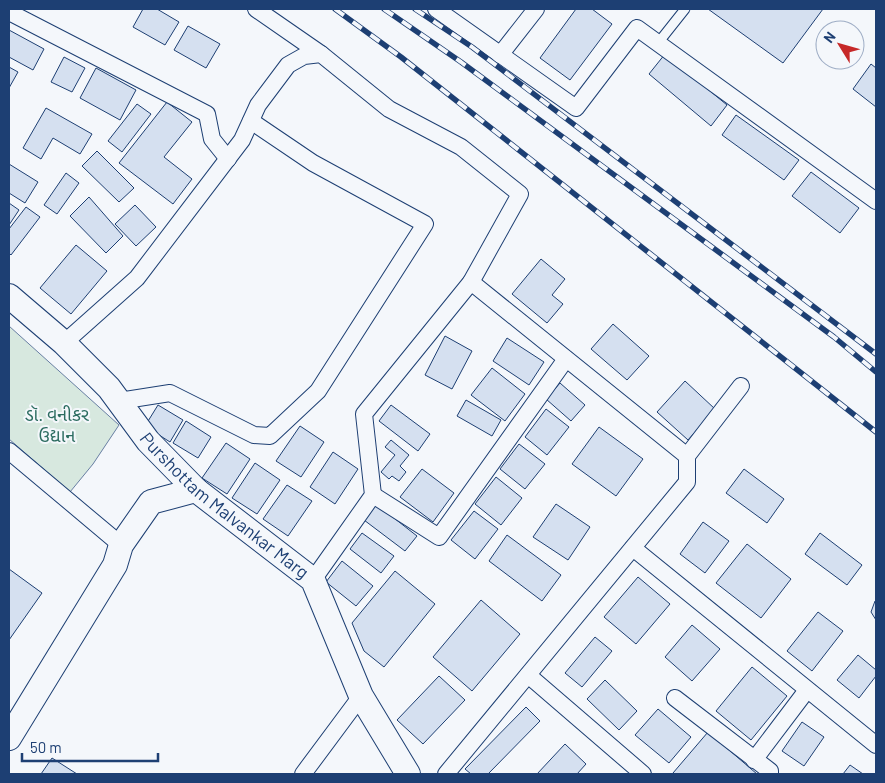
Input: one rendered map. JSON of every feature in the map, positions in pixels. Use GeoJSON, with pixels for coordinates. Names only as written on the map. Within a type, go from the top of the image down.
{"type":"FeatureCollection","features":[{"type":"Feature","properties":{"kind":"street"},"geometry":{"type":"LineString","coordinates":[[256,9],[321,54],[389,109],[461,148],[520,194],[471,282],[364,414],[373,495],[313,580]]}},
{"type":"Feature","properties":{"kind":"street"},"geometry":{"type":"LineString","coordinates":[[436,9],[576,108],[637,28],[876,201]]}},
{"type":"Feature","properties":{"kind":"street"},"geometry":{"type":"LineString","coordinates":[[500,55],[536,9]]}},
{"type":"Feature","properties":{"kind":"street"},"geometry":{"type":"LineString","coordinates":[[9,12],[207,114],[212,139],[228,159]]}},
{"type":"Feature","properties":{"kind":"street"},"geometry":{"type":"LineString","coordinates":[[64,343],[137,278],[242,140],[258,105],[288,65],[304,56],[321,54]]}},
{"type":"Feature","properties":{"kind":"street"},"geometry":{"type":"LineString","coordinates":[[119,401],[170,393],[254,435],[270,436],[318,391],[425,224],[313,162],[251,121]]}},
{"type":"Feature","properties":{"kind":"street"},"geometry":{"type":"LineString","coordinates":[[471,282],[687,456]]}},
{"type":"Feature","properties":{"kind":"street","name":"Purshottam Malvankar Marg"},"geometry":{"type":"LineString","coordinates":[[9,296],[64,343],[109,388],[148,441],[196,490],[313,580],[361,696],[408,774]]}},
{"type":"Feature","properties":{"kind":"street"},"geometry":{"type":"LineString","coordinates":[[373,495],[439,537],[566,359]]}},
{"type":"Feature","properties":{"kind":"street"},"geometry":{"type":"LineString","coordinates":[[446,774],[687,482],[687,456],[741,386]]}},
{"type":"Feature","properties":{"kind":"street"},"geometry":{"type":"LineString","coordinates":[[9,451],[121,545]]}},
{"type":"Feature","properties":{"kind":"street"},"geometry":{"type":"LineString","coordinates":[[9,738],[115,566],[121,545],[151,502],[196,490]]}},
{"type":"Feature","properties":{"kind":"street"},"geometry":{"type":"LineString","coordinates":[[633,548],[876,745]]}},
{"type":"Feature","properties":{"kind":"street"},"geometry":{"type":"LineString","coordinates":[[528,675],[643,774]]}},
{"type":"Feature","properties":{"kind":"street"},"geometry":{"type":"LineString","coordinates":[[754,760],[807,690]]}},
{"type":"Feature","properties":{"kind":"street"},"geometry":{"type":"LineString","coordinates":[[303,774],[361,696]]}},
{"type":"Feature","properties":{"kind":"street"},"geometry":{"type":"LineString","coordinates":[[676,698],[770,771],[770,774]]}},
{"type":"Feature","properties":{"kind":"lane"},"geometry":{"type":"LineString","coordinates":[[658,43],[685,9]]}},
{"type":"Feature","properties":{"kind":"green space","name":"ડૉ. વનીકર ઉદ્યાન"},"geometry":{"type":"Polygon","coordinates":[[[9,326],[119,425],[93,464],[70,492],[9,439],[9,326]]]}},
{"type":"Feature","properties":{"kind":"building"},"geometry":{"type":"Polygon","coordinates":[[[143,9],[157,9],[179,22],[165,45],[133,27],[143,9]]]}},
{"type":"Feature","properties":{"kind":"building"},"geometry":{"type":"Polygon","coordinates":[[[576,9],[592,9],[612,24],[570,80],[540,58],[576,9]]]}},
{"type":"Feature","properties":{"kind":"building"},"geometry":{"type":"Polygon","coordinates":[[[708,9],[823,9],[783,63],[708,9]]]}},
{"type":"Feature","properties":{"kind":"building"},"geometry":{"type":"Polygon","coordinates":[[[188,26],[220,44],[206,68],[174,50],[188,26]]]}},
{"type":"Feature","properties":{"kind":"building"},"geometry":{"type":"Polygon","coordinates":[[[9,30],[44,49],[33,70],[9,57],[9,30]]]}},
{"type":"Feature","properties":{"kind":"building"},"geometry":{"type":"Polygon","coordinates":[[[665,54],[727,105],[711,126],[649,74],[665,54]]]}},
{"type":"Feature","properties":{"kind":"building"},"geometry":{"type":"Polygon","coordinates":[[[64,57],[85,68],[72,92],[51,82],[64,57]]]}},
{"type":"Feature","properties":{"kind":"building"},"geometry":{"type":"Polygon","coordinates":[[[871,64],[876,68],[876,107],[853,89],[871,64]]]}},
{"type":"Feature","properties":{"kind":"building"},"geometry":{"type":"Polygon","coordinates":[[[9,67],[18,72],[9,88],[9,67]]]}},
{"type":"Feature","properties":{"kind":"building"},"geometry":{"type":"Polygon","coordinates":[[[96,68],[136,90],[120,120],[80,98],[96,68]]]}},
{"type":"Feature","properties":{"kind":"building"},"geometry":{"type":"Polygon","coordinates":[[[167,102],[192,122],[164,157],[192,179],[173,204],[119,163],[167,102]]]}},
{"type":"Feature","properties":{"kind":"building"},"geometry":{"type":"Polygon","coordinates":[[[137,104],[151,114],[122,152],[108,141],[137,104]]]}},
{"type":"Feature","properties":{"kind":"building"},"geometry":{"type":"Polygon","coordinates":[[[46,108],[92,134],[80,154],[53,138],[41,159],[23,148],[46,108]]]}},
{"type":"Feature","properties":{"kind":"building"},"geometry":{"type":"Polygon","coordinates":[[[736,115],[799,160],[784,180],[722,135],[736,115]]]}},
{"type":"Feature","properties":{"kind":"building"},"geometry":{"type":"Polygon","coordinates":[[[97,151],[134,188],[119,202],[82,166],[97,151]]]}},
{"type":"Feature","properties":{"kind":"building"},"geometry":{"type":"Polygon","coordinates":[[[9,164],[38,182],[25,203],[9,193],[9,164]]]}},
{"type":"Feature","properties":{"kind":"building"},"geometry":{"type":"Polygon","coordinates":[[[811,172],[859,208],[840,233],[792,196],[811,172]]]}},
{"type":"Feature","properties":{"kind":"building"},"geometry":{"type":"Polygon","coordinates":[[[66,173],[79,183],[57,214],[44,205],[66,173]]]}},
{"type":"Feature","properties":{"kind":"building"},"geometry":{"type":"Polygon","coordinates":[[[89,197],[123,236],[106,253],[70,216],[89,197]]]}},
{"type":"Feature","properties":{"kind":"building"},"geometry":{"type":"Polygon","coordinates":[[[9,203],[19,210],[9,225],[9,203]]]}},
{"type":"Feature","properties":{"kind":"building"},"geometry":{"type":"Polygon","coordinates":[[[135,205],[156,227],[136,246],[115,224],[135,205]]]}},
{"type":"Feature","properties":{"kind":"building"},"geometry":{"type":"Polygon","coordinates":[[[26,207],[40,217],[11,255],[9,253],[9,229],[26,207]]]}},
{"type":"Feature","properties":{"kind":"building"},"geometry":{"type":"Polygon","coordinates":[[[76,245],[107,271],[71,314],[40,288],[76,245]]]}},
{"type":"Feature","properties":{"kind":"building"},"geometry":{"type":"Polygon","coordinates":[[[541,259],[565,279],[552,295],[563,304],[547,323],[512,294],[541,259]]]}},
{"type":"Feature","properties":{"kind":"building"},"geometry":{"type":"Polygon","coordinates":[[[613,324],[649,356],[627,380],[591,349],[613,324]]]}},
{"type":"Feature","properties":{"kind":"building"},"geometry":{"type":"Polygon","coordinates":[[[445,336],[472,351],[452,389],[425,375],[445,336]]]}},
{"type":"Feature","properties":{"kind":"building"},"geometry":{"type":"Polygon","coordinates":[[[507,338],[544,362],[529,385],[493,361],[507,338]]]}},
{"type":"Feature","properties":{"kind":"building"},"geometry":{"type":"Polygon","coordinates":[[[492,368],[525,394],[505,421],[471,395],[492,368]]]}},
{"type":"Feature","properties":{"kind":"building"},"geometry":{"type":"Polygon","coordinates":[[[685,381],[715,409],[688,440],[657,412],[685,381]]]}},
{"type":"Feature","properties":{"kind":"building"},"geometry":{"type":"Polygon","coordinates":[[[560,383],[585,405],[571,421],[546,399],[560,383]]]}},
{"type":"Feature","properties":{"kind":"building"},"geometry":{"type":"Polygon","coordinates":[[[466,400],[501,420],[492,436],[457,416],[466,400]]]}},
{"type":"Feature","properties":{"kind":"building"},"geometry":{"type":"Polygon","coordinates":[[[158,405],[183,420],[170,442],[145,426],[158,405]]]}},
{"type":"Feature","properties":{"kind":"building"},"geometry":{"type":"Polygon","coordinates":[[[391,405],[430,434],[418,451],[379,421],[391,405]]]}},
{"type":"Feature","properties":{"kind":"building"},"geometry":{"type":"Polygon","coordinates":[[[546,409],[569,427],[547,455],[525,437],[546,409]]]}},
{"type":"Feature","properties":{"kind":"building"},"geometry":{"type":"Polygon","coordinates":[[[186,421],[211,437],[198,458],[173,443],[186,421]]]}},
{"type":"Feature","properties":{"kind":"building"},"geometry":{"type":"Polygon","coordinates":[[[300,426],[324,442],[301,477],[276,461],[300,426]]]}},
{"type":"Feature","properties":{"kind":"building"},"geometry":{"type":"Polygon","coordinates":[[[599,427],[643,459],[616,496],[572,464],[599,427]]]}},
{"type":"Feature","properties":{"kind":"building"},"geometry":{"type":"Polygon","coordinates":[[[391,440],[409,455],[400,466],[406,472],[399,481],[392,476],[389,479],[381,472],[395,455],[385,447],[391,440]]]}},
{"type":"Feature","properties":{"kind":"building"},"geometry":{"type":"Polygon","coordinates":[[[226,443],[250,459],[227,494],[202,478],[226,443]]]}},
{"type":"Feature","properties":{"kind":"building"},"geometry":{"type":"Polygon","coordinates":[[[519,444],[545,464],[525,489],[500,469],[519,444]]]}},
{"type":"Feature","properties":{"kind":"building"},"geometry":{"type":"Polygon","coordinates":[[[333,452],[358,469],[335,504],[310,487],[333,452]]]}},
{"type":"Feature","properties":{"kind":"building"},"geometry":{"type":"Polygon","coordinates":[[[255,463],[280,480],[257,514],[232,498],[255,463]]]}},
{"type":"Feature","properties":{"kind":"building"},"geometry":{"type":"Polygon","coordinates":[[[422,469],[454,493],[433,522],[400,497],[422,469]]]}},
{"type":"Feature","properties":{"kind":"building"},"geometry":{"type":"Polygon","coordinates":[[[744,469],[784,499],[767,523],[726,493],[744,469]]]}},
{"type":"Feature","properties":{"kind":"building"},"geometry":{"type":"Polygon","coordinates":[[[496,477],[522,498],[501,525],[475,504],[496,477]]]}},
{"type":"Feature","properties":{"kind":"building"},"geometry":{"type":"Polygon","coordinates":[[[287,485],[312,501],[288,536],[263,519],[287,485]]]}},
{"type":"Feature","properties":{"kind":"building"},"geometry":{"type":"Polygon","coordinates":[[[376,504],[417,536],[405,551],[364,520],[376,504]]]}},
{"type":"Feature","properties":{"kind":"building"},"geometry":{"type":"Polygon","coordinates":[[[556,504],[590,527],[568,560],[533,537],[556,504]]]}},
{"type":"Feature","properties":{"kind":"building"},"geometry":{"type":"Polygon","coordinates":[[[474,511],[498,529],[475,559],[451,540],[474,511]]]}},
{"type":"Feature","properties":{"kind":"building"},"geometry":{"type":"Polygon","coordinates":[[[703,522],[729,541],[705,573],[680,554],[703,522]]]}},
{"type":"Feature","properties":{"kind":"building"},"geometry":{"type":"Polygon","coordinates":[[[362,533],[394,556],[381,573],[350,549],[362,533]]]}},
{"type":"Feature","properties":{"kind":"building"},"geometry":{"type":"Polygon","coordinates":[[[820,533],[862,565],[847,585],[805,554],[820,533]]]}},
{"type":"Feature","properties":{"kind":"building"},"geometry":{"type":"Polygon","coordinates":[[[507,535],[561,575],[542,601],[489,561],[507,535]]]}},
{"type":"Feature","properties":{"kind":"building"},"geometry":{"type":"Polygon","coordinates":[[[747,544],[791,579],[761,618],[716,583],[747,544]]]}},
{"type":"Feature","properties":{"kind":"building"},"geometry":{"type":"Polygon","coordinates":[[[342,561],[373,586],[356,606],[326,582],[342,561]]]}},
{"type":"Feature","properties":{"kind":"building"},"geometry":{"type":"Polygon","coordinates":[[[9,569],[42,593],[9,640],[9,569]]]}},
{"type":"Feature","properties":{"kind":"building"},"geometry":{"type":"Polygon","coordinates":[[[395,571],[435,604],[384,667],[364,651],[352,623],[395,571]]]}},
{"type":"Feature","properties":{"kind":"building"},"geometry":{"type":"Polygon","coordinates":[[[638,577],[670,604],[636,644],[604,617],[638,577]]]}},
{"type":"Feature","properties":{"kind":"building"},"geometry":{"type":"Polygon","coordinates":[[[481,600],[520,634],[472,691],[433,657],[481,600]]]}},
{"type":"Feature","properties":{"kind":"building"},"geometry":{"type":"Polygon","coordinates":[[[876,601],[876,620],[871,612],[876,601]]]}},
{"type":"Feature","properties":{"kind":"building"},"geometry":{"type":"Polygon","coordinates":[[[818,612],[843,631],[812,671],[787,651],[818,612]]]}},
{"type":"Feature","properties":{"kind":"building"},"geometry":{"type":"Polygon","coordinates":[[[692,625],[720,649],[692,681],[665,657],[692,625]]]}},
{"type":"Feature","properties":{"kind":"building"},"geometry":{"type":"Polygon","coordinates":[[[595,637],[612,651],[582,687],[565,673],[595,637]]]}},
{"type":"Feature","properties":{"kind":"building"},"geometry":{"type":"Polygon","coordinates":[[[858,655],[876,670],[876,676],[859,698],[837,680],[858,655]]]}},
{"type":"Feature","properties":{"kind":"building"},"geometry":{"type":"Polygon","coordinates":[[[752,667],[787,696],[751,740],[716,711],[752,667]]]}},
{"type":"Feature","properties":{"kind":"building"},"geometry":{"type":"Polygon","coordinates":[[[439,676],[465,700],[423,744],[397,720],[439,676]]]}},
{"type":"Feature","properties":{"kind":"building"},"geometry":{"type":"Polygon","coordinates":[[[605,680],[637,711],[619,730],[587,699],[605,680]]]}},
{"type":"Feature","properties":{"kind":"building"},"geometry":{"type":"Polygon","coordinates":[[[526,707],[540,721],[488,774],[471,774],[465,769],[526,707]]]}},
{"type":"Feature","properties":{"kind":"building"},"geometry":{"type":"Polygon","coordinates":[[[658,709],[691,737],[669,763],[635,735],[658,709]]]}},
{"type":"Feature","properties":{"kind":"building"},"geometry":{"type":"Polygon","coordinates":[[[802,722],[824,737],[804,766],[782,751],[802,722]]]}},
{"type":"Feature","properties":{"kind":"building"},"geometry":{"type":"Polygon","coordinates":[[[708,732],[757,774],[673,773],[708,732]]]}},
{"type":"Feature","properties":{"kind":"building"},"geometry":{"type":"Polygon","coordinates":[[[565,744],[586,764],[577,774],[537,774],[565,744]]]}},
{"type":"Feature","properties":{"kind":"building"},"geometry":{"type":"Polygon","coordinates":[[[52,758],[77,774],[41,774],[52,758]]]}},
{"type":"Feature","properties":{"kind":"building"},"geometry":{"type":"Polygon","coordinates":[[[850,765],[863,774],[843,774],[850,765]]]}},
{"type":"Feature","properties":{"kind":"railway"},"geometry":{"type":"LineString","coordinates":[[335,9],[401,57],[876,432]]}},
{"type":"Feature","properties":{"kind":"railway"},"geometry":{"type":"LineString","coordinates":[[384,9],[461,62],[834,337],[876,372]]}},
{"type":"Feature","properties":{"kind":"railway"},"geometry":{"type":"LineString","coordinates":[[415,9],[472,47],[876,354]]}}]}
